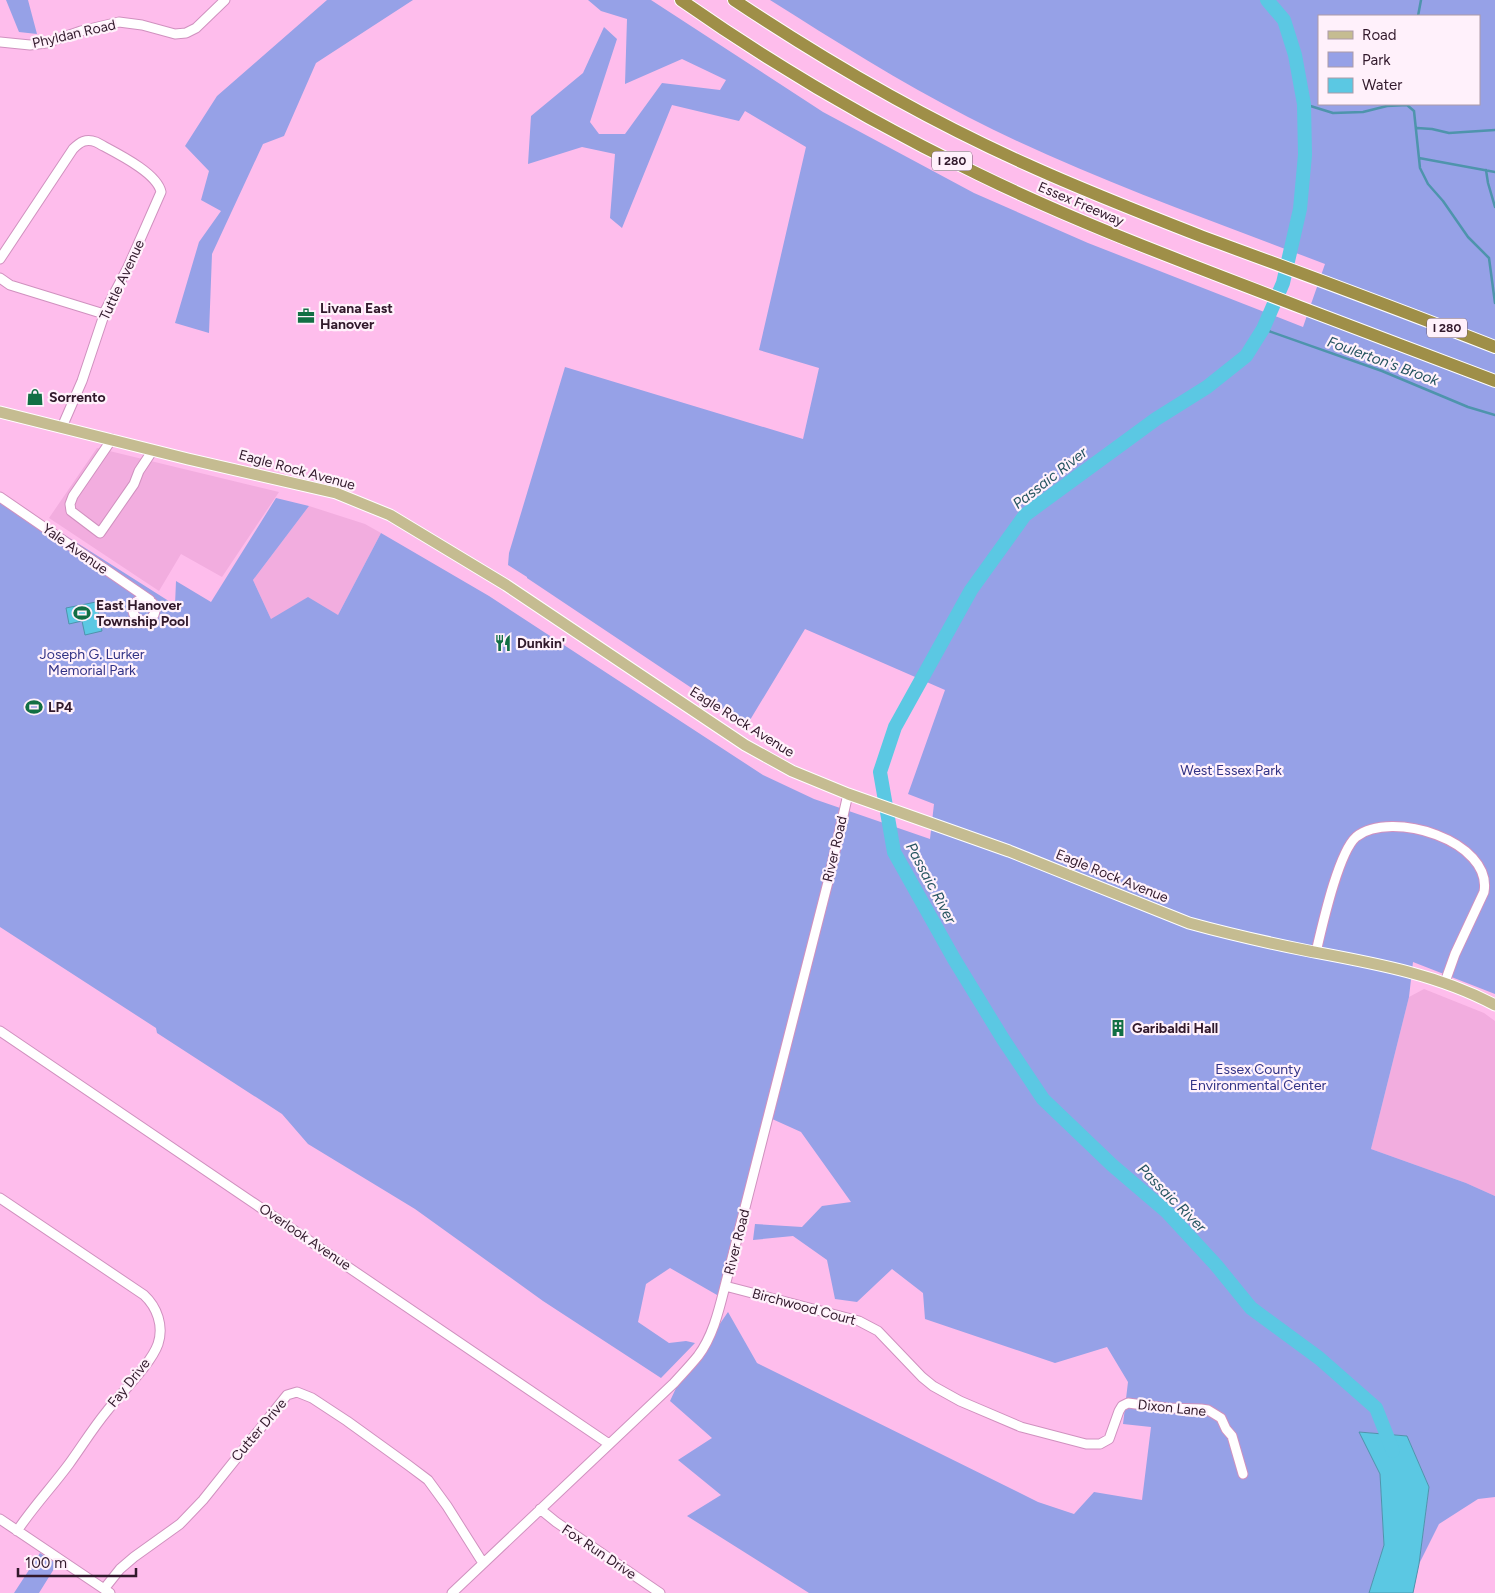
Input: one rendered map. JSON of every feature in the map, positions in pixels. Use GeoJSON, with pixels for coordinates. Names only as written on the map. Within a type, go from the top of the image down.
{"type":"FeatureCollection","features":[{"type":"Feature","properties":{"kind":"highway","name":"Essex Freeway"},"geometry":{"type":"LineString","coordinates":[[681,0],[747,45],[818,89],[945,158],[1027,197],[1241,285],[1495,381]]}},
{"type":"Feature","properties":{"kind":"highway","name":"Essex Freeway"},"geometry":{"type":"LineString","coordinates":[[734,0],[840,68],[946,125],[1026,164],[1092,194],[1495,347]]}},
{"type":"Feature","properties":{"kind":"main road","name":"Eagle Rock Avenue"},"geometry":{"type":"LineString","coordinates":[[0,412],[336,493],[390,514],[506,585],[745,745],[792,771],[843,792],[1009,851],[1189,923],[1220,932],[1380,965],[1445,982],[1495,1005]]}},
{"type":"Feature","properties":{"kind":"street","name":"Phyldan Road"},"geometry":{"type":"LineString","coordinates":[[0,42],[30,45],[46,43],[81,31],[119,22],[142,25],[175,34],[186,33],[196,28],[225,0]]}},
{"type":"Feature","properties":{"kind":"street","name":"Tuttle Avenue"},"geometry":{"type":"LineString","coordinates":[[0,259],[73,149],[84,140],[96,142],[147,173],[158,182],[161,192],[128,267],[104,314],[84,373],[62,427]]}},
{"type":"Feature","properties":{"kind":"street"},"geometry":{"type":"LineString","coordinates":[[0,278],[10,285],[104,314]]}},
{"type":"Feature","properties":{"kind":"street"},"geometry":{"type":"LineString","coordinates":[[112,440],[73,496],[70,504],[71,511],[100,533],[134,484],[139,471],[153,450]]}},
{"type":"Feature","properties":{"kind":"street","name":"Yale Avenue"},"geometry":{"type":"LineString","coordinates":[[0,497],[150,600]]}},
{"type":"Feature","properties":{"kind":"street","name":"River Road"},"geometry":{"type":"LineString","coordinates":[[452,1593],[674,1383],[698,1356],[712,1331],[821,910],[843,792]]}},
{"type":"Feature","properties":{"kind":"street"},"geometry":{"type":"LineString","coordinates":[[1316,952],[1339,870],[1350,844],[1365,832],[1382,827],[1422,829],[1462,848],[1477,864],[1484,875],[1486,884],[1455,954],[1445,982]]}},
{"type":"Feature","properties":{"kind":"street","name":"Overlook Avenue"},"geometry":{"type":"LineString","coordinates":[[0,1031],[609,1444]]}},
{"type":"Feature","properties":{"kind":"street","name":"Fay Drive"},"geometry":{"type":"LineString","coordinates":[[0,1198],[144,1295],[154,1307],[160,1333],[158,1344],[152,1356],[107,1410],[69,1464],[17,1530]]}},
{"type":"Feature","properties":{"kind":"street","name":"Birchwood Court"},"geometry":{"type":"LineString","coordinates":[[725,1286],[869,1325],[886,1338],[922,1377],[946,1394],[1021,1427],[1086,1444]]}},
{"type":"Feature","properties":{"kind":"street","name":"Cutter Drive"},"geometry":{"type":"LineString","coordinates":[[107,1591],[120,1569],[186,1518],[203,1500],[287,1395],[297,1392],[312,1398],[347,1421],[428,1480],[438,1492],[483,1563]]}},
{"type":"Feature","properties":{"kind":"street","name":"Dixon Lane"},"geometry":{"type":"LineString","coordinates":[[1086,1444],[1100,1444],[1109,1439],[1119,1411],[1122,1406],[1128,1403],[1167,1408],[1201,1409],[1213,1412],[1224,1422],[1226,1429],[1232,1436],[1243,1474]]}},
{"type":"Feature","properties":{"kind":"street","name":"Fox Run Drive"},"geometry":{"type":"LineString","coordinates":[[540,1509],[660,1593]]}},
{"type":"Feature","properties":{"kind":"street"},"geometry":{"type":"LineString","coordinates":[[0,1519],[107,1591]]}},
{"type":"Feature","properties":{"kind":"shaded area"},"geometry":{"type":"Polygon","coordinates":[[[97,448],[279,492],[222,577],[181,554],[159,591],[49,518],[97,448]]]}},
{"type":"Feature","properties":{"kind":"shaded area"},"geometry":{"type":"Polygon","coordinates":[[[309,506],[365,524],[381,533],[338,615],[271,619],[253,580],[309,506]]]}},
{"type":"Feature","properties":{"kind":"shaded area"},"geometry":{"type":"Polygon","coordinates":[[[1424,989],[1484,1013],[1495,1021],[1495,1196],[1466,1183],[1371,1149],[1409,997],[1424,989]]]}},
{"type":"Feature","properties":{"kind":"green space"},"geometry":{"type":"Polygon","coordinates":[[[6,0],[28,0],[37,34],[19,32],[6,0]]]}},
{"type":"Feature","properties":{"kind":"green space"},"geometry":{"type":"Polygon","coordinates":[[[327,0],[413,0],[316,63],[284,136],[263,144],[212,254],[209,333],[175,323],[199,242],[221,211],[201,200],[209,171],[185,146],[217,96],[327,0]]]}},
{"type":"Feature","properties":{"kind":"green space"},"geometry":{"type":"Polygon","coordinates":[[[588,0],[651,0],[823,112],[974,193],[1088,243],[1303,327],[1325,264],[1100,177],[1011,138],[918,90],[770,0],[1495,0],[1495,994],[1413,962],[1409,997],[1371,1149],[1466,1183],[1495,1196],[1495,1497],[1478,1499],[1439,1524],[1419,1564],[1429,1487],[1407,1436],[1360,1432],[1380,1474],[1384,1545],[1369,1593],[809,1593],[687,1516],[721,1495],[678,1460],[712,1438],[670,1401],[677,1386],[728,1312],[757,1363],[1038,1502],[1074,1514],[1094,1492],[1142,1500],[1151,1427],[1123,1424],[1128,1382],[1107,1347],[1055,1363],[925,1319],[923,1293],[892,1269],[857,1302],[835,1299],[827,1260],[793,1236],[753,1240],[755,1224],[802,1227],[822,1206],[851,1202],[801,1132],[770,1118],[724,1299],[670,1268],[646,1284],[638,1322],[669,1343],[686,1341],[695,1343],[661,1378],[543,1301],[415,1209],[308,1144],[282,1114],[157,1033],[156,1028],[0,927],[0,494],[175,605],[176,581],[211,602],[276,498],[309,506],[253,580],[271,619],[308,597],[338,615],[381,533],[489,596],[763,775],[814,799],[930,839],[934,804],[908,794],[945,690],[805,629],[747,725],[508,565],[509,553],[565,367],[803,439],[819,368],[759,350],[806,147],[745,111],[739,121],[672,105],[622,228],[610,218],[615,154],[582,147],[528,164],[531,116],[583,73],[604,27],[617,39],[590,122],[599,134],[625,134],[662,83],[720,90],[726,80],[682,59],[625,84],[627,19],[601,11],[588,0]]]}},
{"type":"Feature","properties":{"kind":"green space"},"geometry":{"type":"Polygon","coordinates":[[[40,1553],[57,1564],[39,1593],[14,1593],[40,1553]]]}},
{"type":"Feature","properties":{"kind":"water"},"geometry":{"type":"Polygon","coordinates":[[[96,602],[102,631],[85,635],[82,621],[69,624],[66,608],[96,602]]]}},
{"type":"Feature","properties":{"kind":"water"},"geometry":{"type":"Polygon","coordinates":[[[1359,1432],[1407,1436],[1429,1487],[1419,1564],[1413,1593],[1369,1593],[1384,1545],[1380,1474],[1359,1432]]]}},
{"type":"Feature","properties":{"kind":"waterway","name":"Passaic River"},"geometry":{"type":"LineString","coordinates":[[1267,0],[1284,20],[1295,55],[1304,104],[1305,155],[1300,209],[1283,283],[1263,329],[1246,356],[1207,387],[1156,419],[1025,515],[971,590],[895,727],[880,772],[894,852],[954,959],[1003,1039],[1043,1099],[1112,1165],[1167,1212],[1216,1265],[1251,1308],[1319,1358],[1376,1408],[1393,1451]]}},
{"type":"Feature","properties":{"kind":"waterway"},"geometry":{"type":"LineString","coordinates":[[1418,15],[1421,0]]}},
{"type":"Feature","properties":{"kind":"waterway"},"geometry":{"type":"LineString","coordinates":[[1304,104],[1333,113],[1363,112],[1387,106],[1407,105],[1414,111],[1420,168],[1428,184],[1443,201],[1468,237],[1489,258],[1495,303]]}},
{"type":"Feature","properties":{"kind":"waterway"},"geometry":{"type":"LineString","coordinates":[[1417,128],[1449,133],[1495,130]]}},
{"type":"Feature","properties":{"kind":"waterway"},"geometry":{"type":"LineString","coordinates":[[1419,158],[1495,172]]}},
{"type":"Feature","properties":{"kind":"waterway"},"geometry":{"type":"LineString","coordinates":[[1486,170],[1495,207]]}},
{"type":"Feature","properties":{"kind":"waterway","name":"Foulerton's Brook"},"geometry":{"type":"LineString","coordinates":[[1263,329],[1382,371],[1468,407],[1495,415]]}},
{"type":"Feature","properties":{"kind":"place","name":"Livana East Hanover"},"geometry":{"type":"Point","coordinates":[306,316]}},
{"type":"Feature","properties":{"kind":"place","name":"Sorrento"},"geometry":{"type":"Point","coordinates":[35,397]}},
{"type":"Feature","properties":{"kind":"place","name":"East Hanover Township Pool"},"geometry":{"type":"Point","coordinates":[82,613]}},
{"type":"Feature","properties":{"kind":"place","name":"Dunkin'"},"geometry":{"type":"Point","coordinates":[503,643]}},
{"type":"Feature","properties":{"kind":"place","name":"LP4"},"geometry":{"type":"Point","coordinates":[34,707]}},
{"type":"Feature","properties":{"kind":"place","name":"Garibaldi Hall"},"geometry":{"type":"Point","coordinates":[1118,1028]}},
{"type":"Feature","properties":{"kind":"park label","name":"Joseph G. Lurker Memorial Park"},"geometry":{"type":"Point","coordinates":[92,662]}},
{"type":"Feature","properties":{"kind":"park label","name":"West Essex Park"},"geometry":{"type":"Point","coordinates":[1231,770]}},
{"type":"Feature","properties":{"kind":"park label","name":"Essex County Environmental Center"},"geometry":{"type":"Point","coordinates":[1258,1078]}}]}
